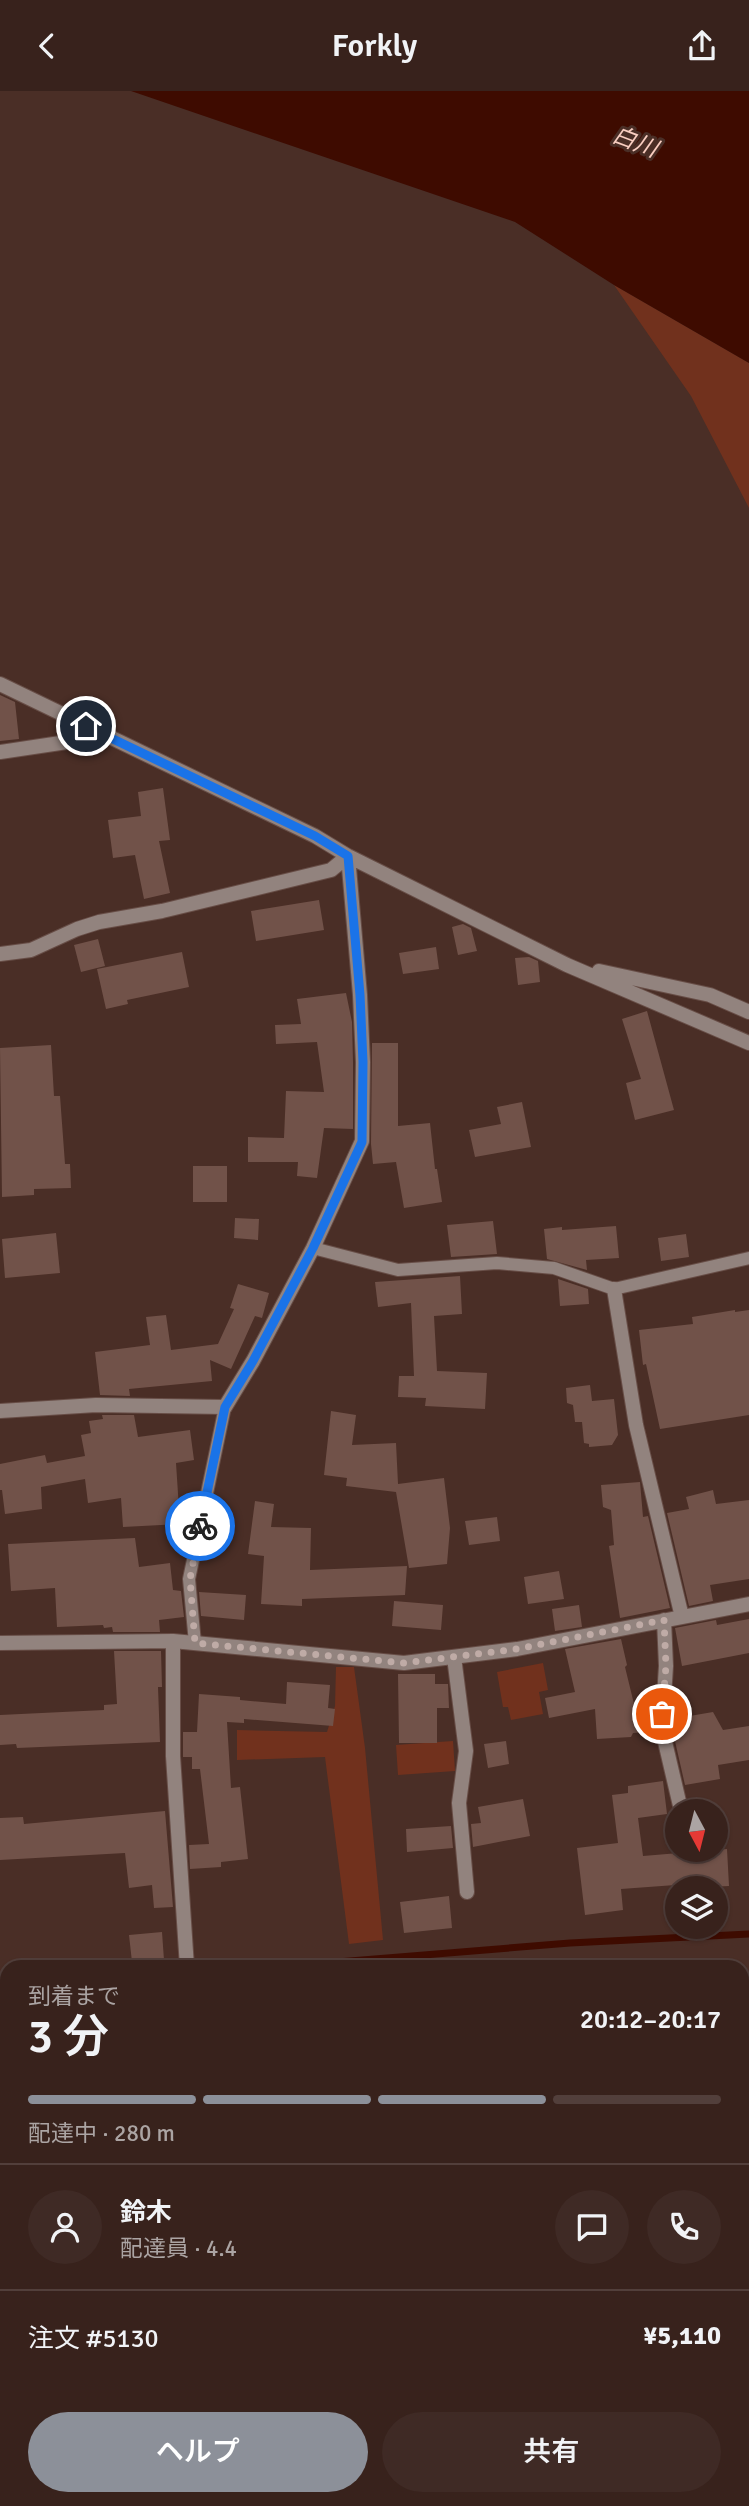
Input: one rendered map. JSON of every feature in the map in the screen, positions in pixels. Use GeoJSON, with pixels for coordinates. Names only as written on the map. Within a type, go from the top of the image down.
{"type":"FeatureCollection","features":[{"type":"Feature","properties":{"kind":"street"},"geometry":{"type":"LineString","coordinates":[[0,684],[315,836],[348,856],[567,965],[749,1043]]}},
{"type":"Feature","properties":{"kind":"street"},"geometry":{"type":"LineString","coordinates":[[0,752],[107,736]]}},
{"type":"Feature","properties":{"kind":"street"},"geometry":{"type":"LineString","coordinates":[[0,954],[31,950],[99,922],[162,911],[331,870],[348,856]]}},
{"type":"Feature","properties":{"kind":"street"},"geometry":{"type":"LineString","coordinates":[[0,1411],[96,1405],[225,1407],[253,1361],[313,1248],[362,1142],[360,1008],[348,856]]}},
{"type":"Feature","properties":{"kind":"street"},"geometry":{"type":"LineString","coordinates":[[567,965],[710,995],[749,1012]]}},
{"type":"Feature","properties":{"kind":"street"},"geometry":{"type":"LineString","coordinates":[[614,1289],[636,1425],[682,1617]]}},
{"type":"Feature","properties":{"kind":"street"},"geometry":{"type":"LineString","coordinates":[[0,1643],[173,1641],[404,1663],[517,1649],[749,1604]]}},
{"type":"Feature","properties":{"kind":"street"},"geometry":{"type":"LineString","coordinates":[[664,1620],[666,1666],[662,1729],[679,1799]]}},
{"type":"Feature","properties":{"kind":"street"},"geometry":{"type":"LineString","coordinates":[[173,1641],[173,1756],[187,1960]]}},
{"type":"Feature","properties":{"kind":"street"},"geometry":{"type":"LineString","coordinates":[[454,1657],[467,1751],[458,1803],[467,1892]]}},
{"type":"Feature","properties":{"kind":"lane"},"geometry":{"type":"LineString","coordinates":[[313,1248],[398,1270],[497,1263],[554,1268],[614,1289],[749,1258]]}},
{"type":"Feature","properties":{"kind":"lane"},"geometry":{"type":"LineString","coordinates":[[195,1643],[190,1579],[225,1407]]}},
{"type":"Feature","properties":{"kind":"shaded area"},"geometry":{"type":"Polygon","coordinates":[[[614,285],[749,363],[749,508],[691,396],[614,285]]]}},
{"type":"Feature","properties":{"kind":"shaded area"},"geometry":{"type":"Polygon","coordinates":[[[543,1663],[548,1690],[539,1692],[543,1714],[511,1720],[508,1707],[503,1707],[497,1672],[543,1663]]]}},
{"type":"Feature","properties":{"kind":"shaded area"},"geometry":{"type":"Polygon","coordinates":[[[336,1667],[354,1667],[365,1748],[383,1940],[349,1944],[325,1757],[237,1760],[237,1730],[327,1732],[335,1706],[336,1667]]]}},
{"type":"Feature","properties":{"kind":"shaded area"},"geometry":{"type":"Polygon","coordinates":[[[453,1741],[455,1771],[398,1775],[396,1745],[453,1741]]]}},
{"type":"Feature","properties":{"kind":"water","name":"白川"},"geometry":{"type":"Polygon","coordinates":[[[131,91],[749,91],[749,363],[614,285],[515,222],[131,91]]]}},
{"type":"Feature","properties":{"kind":"building"},"geometry":{"type":"Polygon","coordinates":[[[0,695],[15,702],[19,739],[0,741],[0,695]]]}},
{"type":"Feature","properties":{"kind":"building"},"geometry":{"type":"Polygon","coordinates":[[[163,788],[170,840],[159,841],[170,893],[144,899],[135,855],[113,858],[108,820],[141,816],[138,792],[163,788]]]}},
{"type":"Feature","properties":{"kind":"building"},"geometry":{"type":"Polygon","coordinates":[[[319,900],[324,930],[256,941],[251,911],[319,900]]]}},
{"type":"Feature","properties":{"kind":"building"},"geometry":{"type":"Polygon","coordinates":[[[463,924],[471,928],[477,951],[458,955],[452,927],[463,924]]]}},
{"type":"Feature","properties":{"kind":"building"},"geometry":{"type":"Polygon","coordinates":[[[98,939],[105,966],[81,972],[74,945],[98,939]]]}},
{"type":"Feature","properties":{"kind":"building"},"geometry":{"type":"Polygon","coordinates":[[[436,947],[439,969],[403,974],[399,953],[436,947]]]}},
{"type":"Feature","properties":{"kind":"building"},"geometry":{"type":"Polygon","coordinates":[[[182,952],[189,987],[127,1000],[128,1004],[106,1009],[97,969],[182,952]]]}},
{"type":"Feature","properties":{"kind":"building"},"geometry":{"type":"Polygon","coordinates":[[[529,957],[538,961],[540,982],[518,985],[515,958],[529,957]]]}},
{"type":"Feature","properties":{"kind":"building"},"geometry":{"type":"Polygon","coordinates":[[[346,993],[352,1022],[353,1129],[324,1128],[317,1178],[297,1176],[298,1162],[248,1162],[248,1137],[284,1138],[286,1091],[324,1092],[317,1042],[276,1044],[275,1025],[301,1024],[297,999],[346,993]]]}},
{"type":"Feature","properties":{"kind":"building"},"geometry":{"type":"Polygon","coordinates":[[[647,1011],[674,1110],[635,1120],[626,1083],[641,1079],[622,1019],[647,1011]]]}},
{"type":"Feature","properties":{"kind":"building"},"geometry":{"type":"Polygon","coordinates":[[[372,1043],[398,1043],[398,1126],[430,1123],[442,1202],[404,1208],[396,1162],[373,1164],[372,1043]]]}},
{"type":"Feature","properties":{"kind":"building"},"geometry":{"type":"Polygon","coordinates":[[[51,1045],[54,1096],[60,1096],[65,1164],[70,1164],[71,1188],[34,1189],[34,1195],[2,1197],[0,1048],[51,1045]]]}},
{"type":"Feature","properties":{"kind":"building"},"geometry":{"type":"Polygon","coordinates":[[[522,1102],[531,1147],[475,1157],[469,1130],[501,1124],[497,1107],[522,1102]]]}},
{"type":"Feature","properties":{"kind":"building"},"geometry":{"type":"Polygon","coordinates":[[[193,1166],[227,1166],[227,1202],[193,1202],[193,1166]]]}},
{"type":"Feature","properties":{"kind":"building"},"geometry":{"type":"Polygon","coordinates":[[[235,1218],[259,1219],[258,1240],[234,1238],[235,1218]]]}},
{"type":"Feature","properties":{"kind":"building"},"geometry":{"type":"Polygon","coordinates":[[[493,1221],[497,1254],[451,1257],[447,1225],[493,1221]]]}},
{"type":"Feature","properties":{"kind":"building"},"geometry":{"type":"Polygon","coordinates":[[[616,1226],[619,1258],[586,1260],[587,1270],[547,1259],[544,1229],[616,1226]]]}},
{"type":"Feature","properties":{"kind":"building"},"geometry":{"type":"Polygon","coordinates":[[[56,1233],[60,1273],[5,1278],[2,1239],[56,1233]]]}},
{"type":"Feature","properties":{"kind":"building"},"geometry":{"type":"Polygon","coordinates":[[[686,1234],[689,1257],[661,1261],[658,1238],[686,1234]]]}},
{"type":"Feature","properties":{"kind":"building"},"geometry":{"type":"Polygon","coordinates":[[[460,1276],[462,1314],[434,1316],[437,1371],[487,1373],[485,1409],[425,1406],[426,1398],[398,1397],[399,1376],[414,1376],[411,1303],[378,1307],[375,1282],[460,1276]]]}},
{"type":"Feature","properties":{"kind":"building"},"geometry":{"type":"Polygon","coordinates":[[[558,1279],[588,1289],[589,1304],[560,1306],[558,1279]]]}},
{"type":"Feature","properties":{"kind":"building"},"geometry":{"type":"Polygon","coordinates":[[[238,1284],[269,1293],[262,1318],[255,1316],[231,1369],[210,1360],[212,1381],[129,1389],[130,1396],[100,1395],[95,1352],[150,1345],[146,1317],[166,1315],[171,1350],[218,1344],[234,1309],[230,1308],[238,1284]]]}},
{"type":"Feature","properties":{"kind":"building"},"geometry":{"type":"Polygon","coordinates":[[[749,1310],[749,1415],[660,1429],[646,1364],[643,1365],[639,1330],[693,1324],[692,1317],[749,1310]]]}},
{"type":"Feature","properties":{"kind":"building"},"geometry":{"type":"Polygon","coordinates":[[[590,1385],[592,1401],[614,1399],[618,1435],[612,1445],[589,1447],[589,1444],[584,1443],[582,1422],[575,1422],[573,1405],[567,1403],[566,1388],[590,1385]]]}},
{"type":"Feature","properties":{"kind":"building"},"geometry":{"type":"Polygon","coordinates":[[[331,1411],[356,1415],[352,1445],[396,1443],[398,1484],[444,1478],[450,1528],[447,1564],[409,1568],[396,1492],[346,1486],[347,1478],[324,1475],[331,1411]]]}},
{"type":"Feature","properties":{"kind":"building"},"geometry":{"type":"Polygon","coordinates":[[[102,1415],[134,1415],[138,1437],[190,1430],[194,1460],[176,1463],[180,1524],[123,1527],[121,1498],[88,1503],[85,1479],[41,1487],[42,1509],[5,1514],[0,1490],[0,1464],[45,1455],[47,1463],[85,1456],[81,1435],[91,1433],[89,1421],[103,1419],[102,1415]]]}},
{"type":"Feature","properties":{"kind":"building"},"geometry":{"type":"Polygon","coordinates":[[[640,1482],[643,1517],[648,1516],[670,1608],[620,1618],[609,1546],[614,1545],[611,1510],[603,1507],[601,1485],[640,1482]]]}},
{"type":"Feature","properties":{"kind":"building"},"geometry":{"type":"Polygon","coordinates":[[[713,1490],[716,1504],[749,1500],[749,1579],[710,1585],[713,1601],[689,1606],[667,1513],[689,1509],[686,1497],[713,1490]]]}},
{"type":"Feature","properties":{"kind":"building"},"geometry":{"type":"Polygon","coordinates":[[[255,1501],[274,1504],[271,1527],[311,1528],[310,1570],[407,1566],[405,1595],[302,1599],[302,1606],[261,1604],[264,1556],[248,1554],[255,1501]]]}},
{"type":"Feature","properties":{"kind":"building"},"geometry":{"type":"Polygon","coordinates":[[[497,1517],[500,1541],[469,1545],[465,1521],[497,1517]]]}},
{"type":"Feature","properties":{"kind":"building"},"geometry":{"type":"Polygon","coordinates":[[[135,1538],[139,1567],[170,1563],[173,1590],[181,1591],[184,1617],[159,1620],[160,1632],[113,1632],[112,1627],[104,1628],[103,1625],[57,1627],[55,1588],[11,1591],[8,1544],[135,1538]]]}},
{"type":"Feature","properties":{"kind":"building"},"geometry":{"type":"Polygon","coordinates":[[[559,1571],[564,1599],[528,1604],[524,1577],[559,1571]]]}},
{"type":"Feature","properties":{"kind":"building"},"geometry":{"type":"Polygon","coordinates":[[[199,1592],[246,1595],[244,1620],[201,1616],[199,1592]]]}},
{"type":"Feature","properties":{"kind":"building"},"geometry":{"type":"Polygon","coordinates":[[[394,1601],[443,1605],[441,1630],[392,1626],[394,1601]]]}},
{"type":"Feature","properties":{"kind":"building"},"geometry":{"type":"Polygon","coordinates":[[[579,1605],[582,1627],[555,1631],[552,1609],[579,1605]]]}},
{"type":"Feature","properties":{"kind":"building"},"geometry":{"type":"Polygon","coordinates":[[[749,1619],[749,1653],[682,1666],[675,1628],[716,1620],[717,1625],[749,1619]]]}},
{"type":"Feature","properties":{"kind":"building"},"geometry":{"type":"Polygon","coordinates":[[[621,1639],[634,1704],[641,1704],[641,1710],[648,1709],[649,1732],[633,1733],[631,1737],[597,1739],[595,1709],[549,1718],[545,1698],[575,1692],[565,1649],[621,1639]]]}},
{"type":"Feature","properties":{"kind":"building"},"geometry":{"type":"Polygon","coordinates":[[[114,1651],[161,1651],[162,1687],[158,1687],[160,1742],[17,1748],[16,1744],[0,1745],[0,1715],[104,1710],[104,1705],[117,1704],[114,1651]]]}},
{"type":"Feature","properties":{"kind":"building"},"geometry":{"type":"Polygon","coordinates":[[[398,1674],[435,1674],[435,1684],[448,1684],[449,1708],[437,1708],[437,1743],[399,1743],[398,1674]]]}},
{"type":"Feature","properties":{"kind":"building"},"geometry":{"type":"Polygon","coordinates":[[[287,1682],[330,1685],[328,1708],[335,1709],[333,1726],[244,1719],[244,1723],[227,1722],[231,1788],[240,1787],[248,1859],[221,1862],[221,1867],[190,1869],[189,1845],[209,1844],[200,1769],[192,1769],[192,1757],[183,1757],[183,1732],[197,1732],[199,1694],[286,1704],[287,1682]]]}},
{"type":"Feature","properties":{"kind":"building"},"geometry":{"type":"Polygon","coordinates":[[[713,1712],[723,1730],[749,1726],[749,1760],[718,1765],[720,1779],[685,1785],[672,1719],[713,1712]]]}},
{"type":"Feature","properties":{"kind":"building"},"geometry":{"type":"Polygon","coordinates":[[[506,1741],[509,1764],[488,1768],[484,1744],[506,1741]]]}},
{"type":"Feature","properties":{"kind":"building"},"geometry":{"type":"Polygon","coordinates":[[[663,1781],[665,1814],[638,1818],[643,1856],[665,1854],[665,1862],[728,1862],[729,1886],[728,1876],[665,1876],[665,1886],[621,1889],[623,1910],[585,1915],[577,1848],[618,1843],[612,1795],[628,1793],[628,1786],[663,1781]]]}},
{"type":"Feature","properties":{"kind":"building"},"geometry":{"type":"Polygon","coordinates":[[[523,1799],[530,1836],[473,1847],[471,1824],[481,1823],[478,1807],[523,1799]]]}},
{"type":"Feature","properties":{"kind":"building"},"geometry":{"type":"Polygon","coordinates":[[[165,1811],[173,1907],[154,1908],[152,1885],[129,1888],[125,1853],[0,1860],[0,1818],[23,1817],[24,1824],[165,1811]]]}},
{"type":"Feature","properties":{"kind":"building"},"geometry":{"type":"Polygon","coordinates":[[[451,1826],[453,1848],[407,1852],[406,1829],[451,1826]]]}},
{"type":"Feature","properties":{"kind":"building"},"geometry":{"type":"Polygon","coordinates":[[[449,1896],[452,1928],[404,1933],[400,1902],[449,1896]]]}},
{"type":"Feature","properties":{"kind":"building"},"geometry":{"type":"Polygon","coordinates":[[[162,1932],[164,1960],[132,1960],[129,1935],[162,1932]]]}},
{"type":"Feature","properties":{"kind":"waterway"},"geometry":{"type":"LineString","coordinates":[[362,1960],[570,1943],[749,1934]]}},
{"type":"Feature","properties":{"kind":"way so far"},"geometry":{"type":"LineString","coordinates":[[200,1526],[190,1579],[195,1643],[404,1663],[517,1649],[664,1620],[666,1666],[662,1714]]}},
{"type":"Feature","properties":{"kind":"route"},"geometry":{"type":"LineString","coordinates":[[86,726],[315,836],[348,856],[360,995],[362,1142],[313,1248],[253,1361],[225,1407],[200,1526]]}}]}
